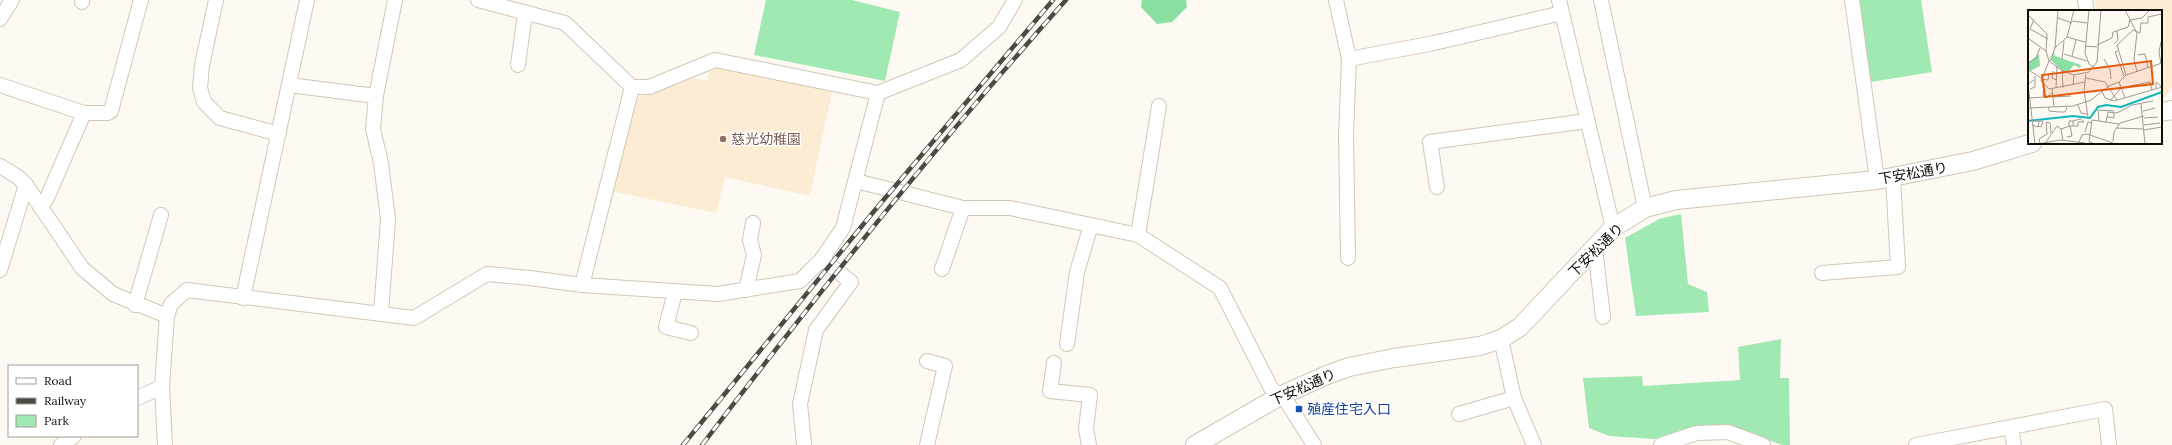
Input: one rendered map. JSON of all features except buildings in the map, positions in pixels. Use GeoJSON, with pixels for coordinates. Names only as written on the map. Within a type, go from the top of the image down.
{"type":"FeatureCollection","features":[{"type":"Feature","properties":{"kind":"street"},"geometry":{"type":"LineString","coordinates":[[0,19],[12,0]]}},
{"type":"Feature","properties":{"kind":"street"},"geometry":{"type":"LineString","coordinates":[[0,85],[84,113],[108,113],[111,111],[141,0]]}},
{"type":"Feature","properties":{"kind":"street"},"geometry":{"type":"LineString","coordinates":[[216,0],[202,65],[200,88],[204,102],[220,118],[278,134]]}},
{"type":"Feature","properties":{"kind":"street"},"geometry":{"type":"LineString","coordinates":[[243,298],[307,0]]}},
{"type":"Feature","properties":{"kind":"street"},"geometry":{"type":"LineString","coordinates":[[381,314],[388,220],[381,163],[373,129],[376,96],[395,0]]}},
{"type":"Feature","properties":{"kind":"street"},"geometry":{"type":"LineString","coordinates":[[478,0],[565,23],[632,88],[649,87],[715,60],[878,93],[961,60],[999,27],[1015,0]]}},
{"type":"Feature","properties":{"kind":"street"},"geometry":{"type":"LineString","coordinates":[[1336,0],[1348,59],[1346,135],[1348,258]]}},
{"type":"Feature","properties":{"kind":"street"},"geometry":{"type":"LineString","coordinates":[[1601,0],[1645,208]]}},
{"type":"Feature","properties":{"kind":"street"},"geometry":{"type":"LineString","coordinates":[[1822,273],[1898,267],[1885,178],[1852,0]]}},
{"type":"Feature","properties":{"kind":"street"},"geometry":{"type":"LineString","coordinates":[[2085,0],[2087,10]]}},
{"type":"Feature","properties":{"kind":"street"},"geometry":{"type":"LineString","coordinates":[[1348,59],[1434,43],[1561,6],[1587,121],[1614,228]]}},
{"type":"Feature","properties":{"kind":"street"},"geometry":{"type":"LineString","coordinates":[[518,65],[525,13]]}},
{"type":"Feature","properties":{"kind":"street"},"geometry":{"type":"LineString","coordinates":[[289,86],[376,96]]}},
{"type":"Feature","properties":{"kind":"street"},"geometry":{"type":"LineString","coordinates":[[582,285],[632,88]]}},
{"type":"Feature","properties":{"kind":"street"},"geometry":{"type":"LineString","coordinates":[[165,445],[162,387],[167,316],[171,304],[187,290],[414,318],[487,274],[582,285],[718,294],[800,281],[822,258],[843,228],[878,93]]}},
{"type":"Feature","properties":{"kind":"street"},"geometry":{"type":"LineString","coordinates":[[1138,235],[1159,106]]}},
{"type":"Feature","properties":{"kind":"street"},"geometry":{"type":"LineString","coordinates":[[2162,112],[2172,110]]}},
{"type":"Feature","properties":{"kind":"street"},"geometry":{"type":"LineString","coordinates":[[40,206],[47,198],[84,113]]}},
{"type":"Feature","properties":{"kind":"street"},"geometry":{"type":"LineString","coordinates":[[1437,187],[1430,142],[1587,121]]}},
{"type":"Feature","properties":{"kind":"street","name":"下安松通り"},"geometry":{"type":"LineString","coordinates":[[1195,445],[1280,396],[1349,367],[1394,358],[1480,346],[1501,339],[1520,327],[1614,228],[1645,208],[1676,200],[1885,178],[1973,161],[2029,144]]}},
{"type":"Feature","properties":{"kind":"street"},"geometry":{"type":"LineString","coordinates":[[0,166],[18,176],[26,185],[82,268],[113,294],[135,305],[167,316]]}},
{"type":"Feature","properties":{"kind":"street"},"geometry":{"type":"LineString","coordinates":[[856,181],[963,208],[1010,208],[1138,235],[1220,288],[1271,388],[1287,402],[1314,445]]}},
{"type":"Feature","properties":{"kind":"street"},"geometry":{"type":"LineString","coordinates":[[0,270],[26,185]]}},
{"type":"Feature","properties":{"kind":"street"},"geometry":{"type":"LineString","coordinates":[[942,269],[963,208]]}},
{"type":"Feature","properties":{"kind":"street"},"geometry":{"type":"LineString","coordinates":[[135,305],[161,215]]}},
{"type":"Feature","properties":{"kind":"street"},"geometry":{"type":"LineString","coordinates":[[746,290],[754,255],[750,240],[754,224]]}},
{"type":"Feature","properties":{"kind":"street"},"geometry":{"type":"LineString","coordinates":[[1067,344],[1077,272],[1091,225]]}},
{"type":"Feature","properties":{"kind":"street"},"geometry":{"type":"LineString","coordinates":[[1595,247],[1603,317]]}},
{"type":"Feature","properties":{"kind":"street"},"geometry":{"type":"LineString","coordinates":[[804,445],[800,404],[816,330],[851,282],[822,258]]}},
{"type":"Feature","properties":{"kind":"street"},"geometry":{"type":"LineString","coordinates":[[675,292],[666,327],[691,333]]}},
{"type":"Feature","properties":{"kind":"street"},"geometry":{"type":"LineString","coordinates":[[1501,339],[1514,398],[1534,445]]}},
{"type":"Feature","properties":{"kind":"street"},"geometry":{"type":"LineString","coordinates":[[927,361],[945,366],[927,445]]}},
{"type":"Feature","properties":{"kind":"street"},"geometry":{"type":"LineString","coordinates":[[1054,363],[1050,391],[1090,395],[1086,429],[1089,445]]}},
{"type":"Feature","properties":{"kind":"street"},"geometry":{"type":"LineString","coordinates":[[138,398],[162,387]]}},
{"type":"Feature","properties":{"kind":"street"},"geometry":{"type":"LineString","coordinates":[[1459,414],[1514,398]]}},
{"type":"Feature","properties":{"kind":"street"},"geometry":{"type":"LineString","coordinates":[[1917,445],[2106,409],[2109,445]]}},
{"type":"Feature","properties":{"kind":"street"},"geometry":{"type":"LineString","coordinates":[[2011,428],[2014,445]]}},
{"type":"Feature","properties":{"kind":"street"},"geometry":{"type":"LineString","coordinates":[[1661,445],[1697,433],[1728,432],[1737,440],[1763,445]]}},
{"type":"Feature","properties":{"kind":"street"},"geometry":{"type":"LineString","coordinates":[[61,445],[73,437]]}},
{"type":"Feature","properties":{"kind":"shaded area"},"geometry":{"type":"Polygon","coordinates":[[[2095,0],[2172,0],[2172,87],[2164,99],[2162,100],[2162,10],[2096,10],[2095,0]]]}},
{"type":"Feature","properties":{"kind":"shaded area","name":"慈光幼稚園"},"geometry":{"type":"Polygon","coordinates":[[[716,66],[832,91],[810,196],[725,177],[716,213],[611,191],[633,100],[687,76],[707,81],[710,69],[716,66]]]}},
{"type":"Feature","properties":{"kind":"green space"},"geometry":{"type":"Polygon","coordinates":[[[766,0],[852,0],[900,12],[885,81],[754,55],[766,0]]]}},
{"type":"Feature","properties":{"kind":"green space"},"geometry":{"type":"Polygon","coordinates":[[[1142,0],[1186,0],[1187,7],[1172,22],[1157,24],[1141,7],[1142,0]]]}},
{"type":"Feature","properties":{"kind":"green space"},"geometry":{"type":"Polygon","coordinates":[[[1859,0],[1921,0],[1932,72],[1871,82],[1859,0]]]}},
{"type":"Feature","properties":{"kind":"green space"},"geometry":{"type":"Polygon","coordinates":[[[1681,214],[1688,284],[1707,292],[1709,312],[1636,316],[1625,238],[1659,219],[1681,214]]]}},
{"type":"Feature","properties":{"kind":"green space"},"geometry":{"type":"Polygon","coordinates":[[[1781,339],[1780,378],[1789,378],[1790,445],[1782,445],[1729,426],[1692,427],[1655,439],[1609,436],[1589,428],[1583,378],[1642,376],[1643,386],[1740,380],[1738,347],[1781,339]]]}},
{"type":"Feature","properties":{"kind":"railway"},"geometry":{"type":"LineString","coordinates":[[683,445],[875,210],[1053,0]]}},
{"type":"Feature","properties":{"kind":"railway"},"geometry":{"type":"LineString","coordinates":[[702,445],[834,275],[971,108],[1066,0]]}},
{"type":"Feature","properties":{"kind":"place","name":"慈光幼稚園"},"geometry":{"type":"Point","coordinates":[723,139]}},
{"type":"Feature","properties":{"kind":"place","name":"殖産住宅入口"},"geometry":{"type":"Point","coordinates":[1299,409]}}]}
